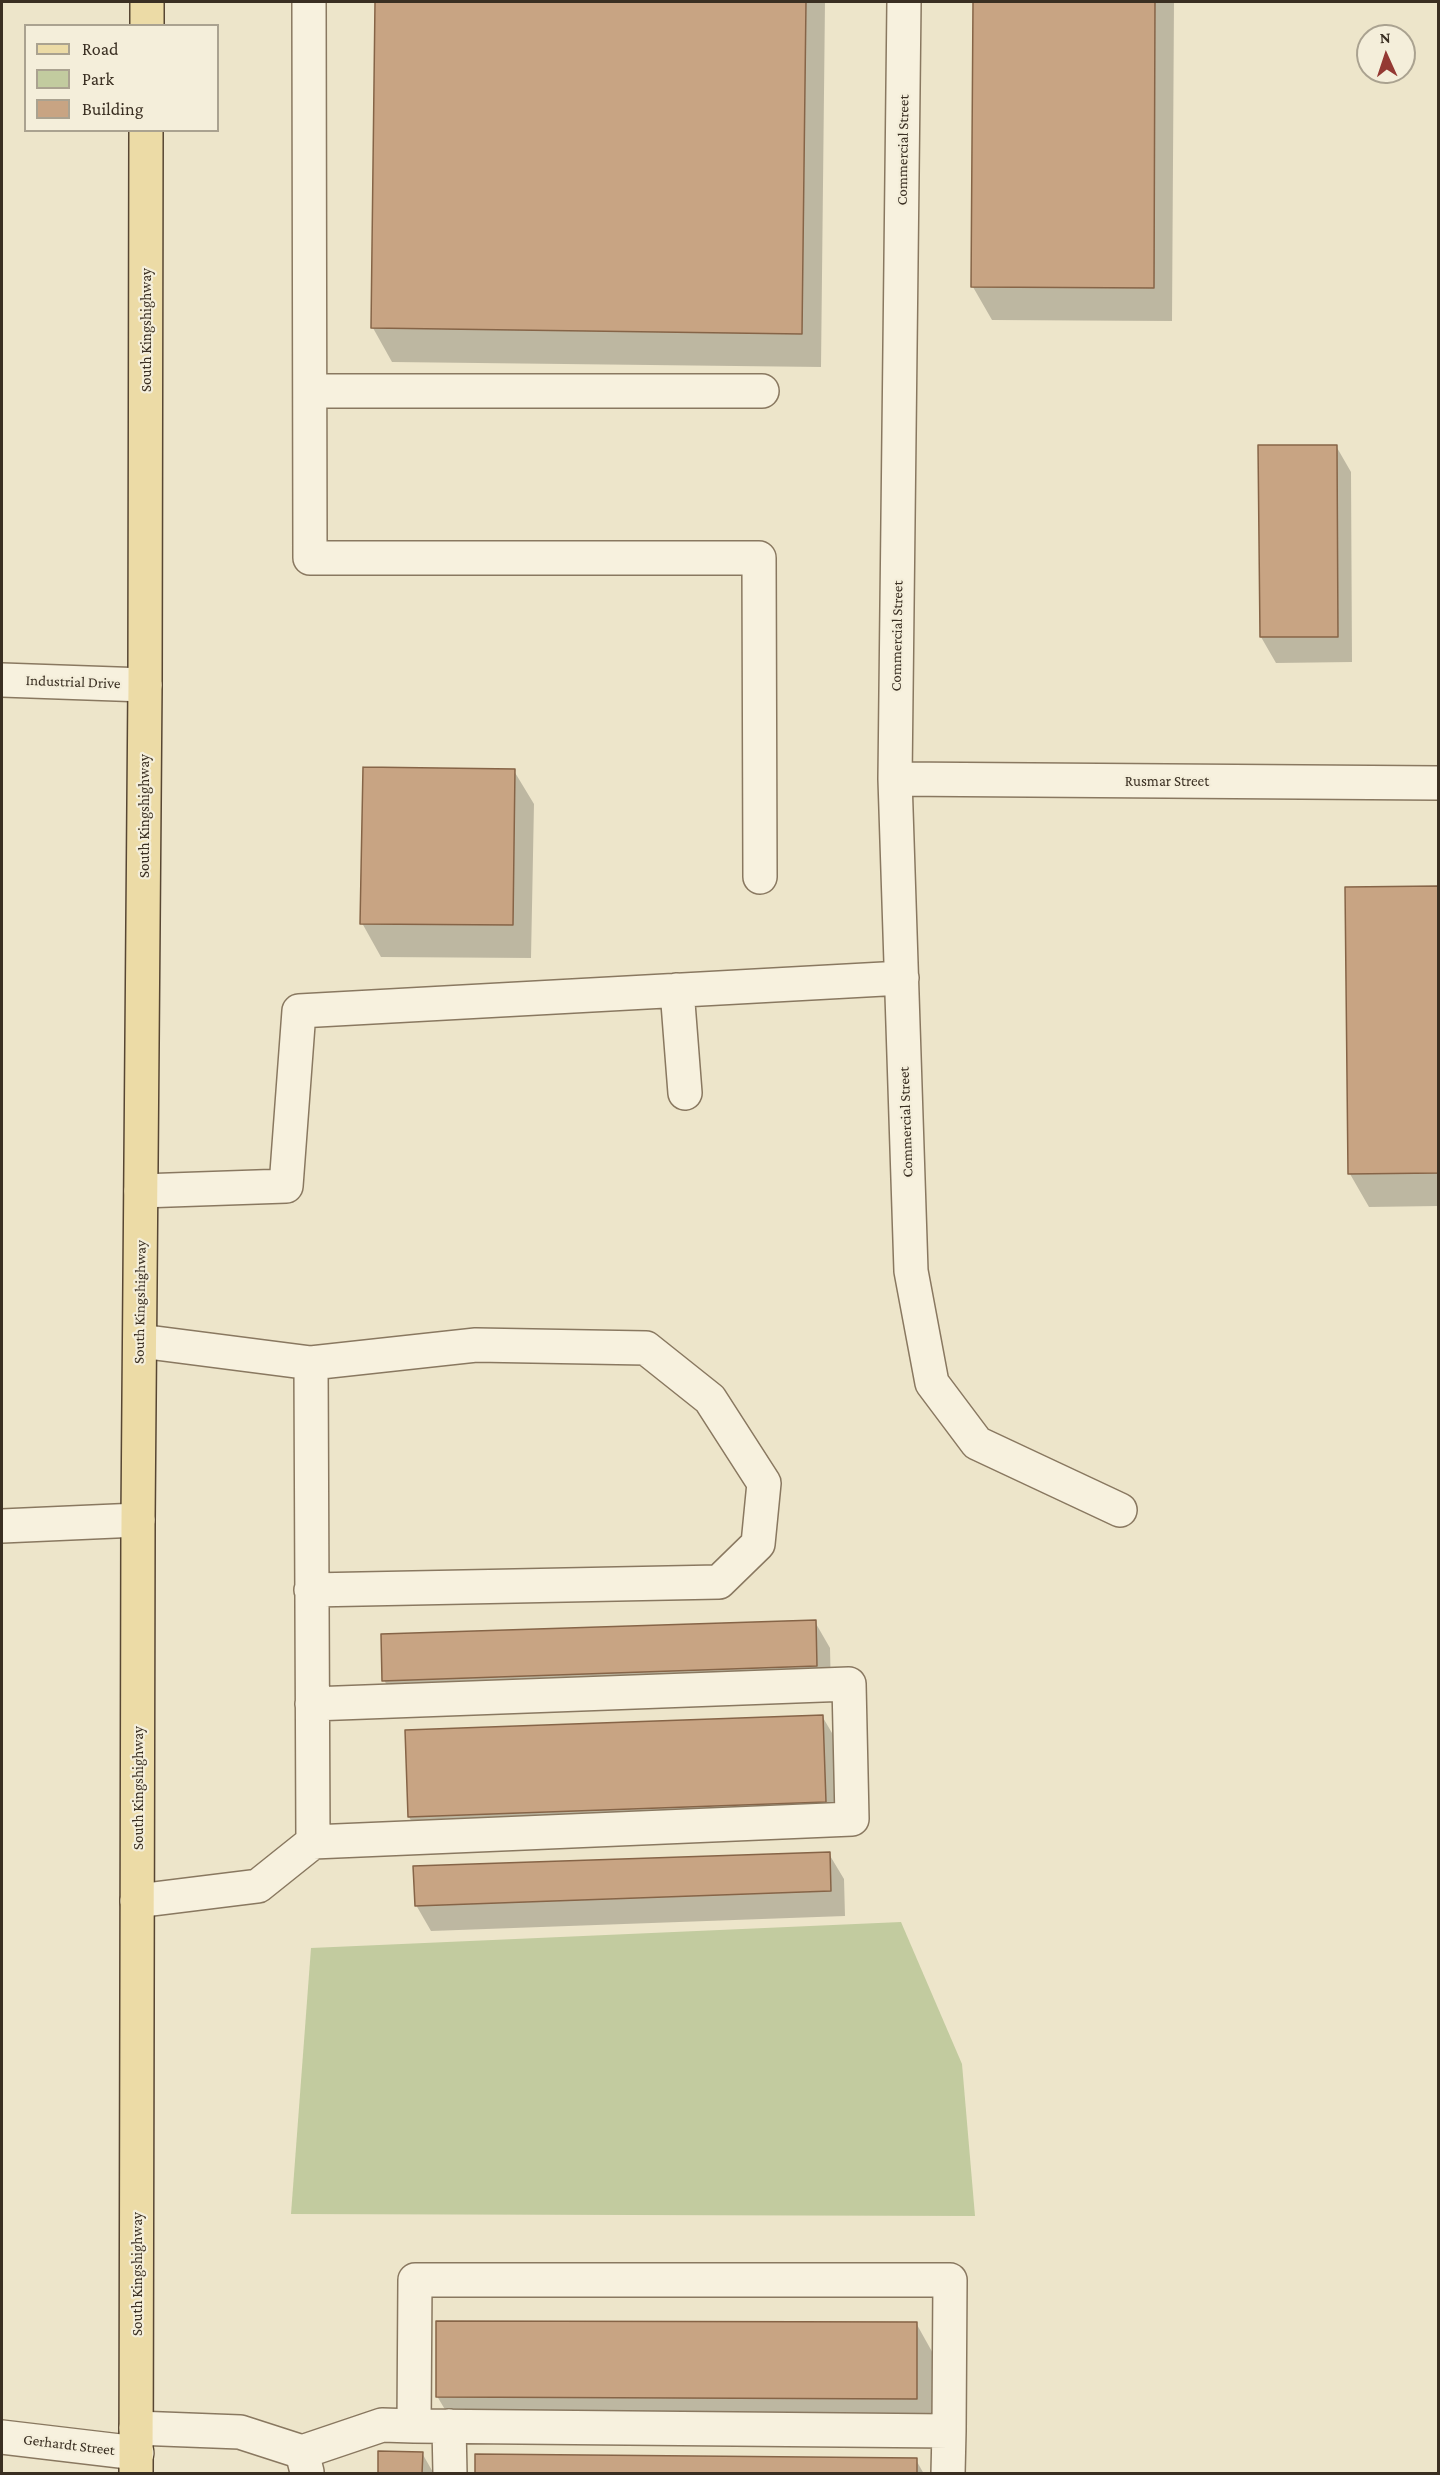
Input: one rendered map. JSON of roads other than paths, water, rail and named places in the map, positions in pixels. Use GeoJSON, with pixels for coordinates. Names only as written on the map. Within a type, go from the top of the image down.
{"type":"FeatureCollection","features":[{"type":"Feature","properties":{"kind":"main road"},"geometry":{"type":"LineString","coordinates":[[147,2],[147,24]]}},
{"type":"Feature","properties":{"kind":"main road","name":"South Kingshighway"},"geometry":{"type":"LineString","coordinates":[[136,2451],[138,1520],[145,685],[146,132]]}},
{"type":"Feature","properties":{"kind":"street"},"geometry":{"type":"LineString","coordinates":[[309,2],[310,558],[759,558],[760,877]]}},
{"type":"Feature","properties":{"kind":"street","name":"Commercial Street"},"geometry":{"type":"LineString","coordinates":[[904,2],[895,779],[911,1271],[932,1383],[976,1443],[1120,1510]]}},
{"type":"Feature","properties":{"kind":"street"},"geometry":{"type":"LineString","coordinates":[[310,391],[762,391]]}},
{"type":"Feature","properties":{"kind":"street","name":"Industrial Drive"},"geometry":{"type":"LineString","coordinates":[[2,680],[145,685]]}},
{"type":"Feature","properties":{"kind":"street","name":"Rusmar Street"},"geometry":{"type":"LineString","coordinates":[[895,779],[1438,783]]}},
{"type":"Feature","properties":{"kind":"street"},"geometry":{"type":"LineString","coordinates":[[141,1191],[286,1186],[299,1011],[902,978]]}},
{"type":"Feature","properties":{"kind":"street"},"geometry":{"type":"LineString","coordinates":[[677,990],[685,1093]]}},
{"type":"Feature","properties":{"kind":"street"},"geometry":{"type":"LineString","coordinates":[[140,1341],[311,1363],[476,1345],[646,1348],[710,1398],[764,1484],[758,1544],[719,1582],[311,1590]]}},
{"type":"Feature","properties":{"kind":"street"},"geometry":{"type":"LineString","coordinates":[[311,1363],[313,1842]]}},
{"type":"Feature","properties":{"kind":"street"},"geometry":{"type":"LineString","coordinates":[[2,1526],[138,1520]]}},
{"type":"Feature","properties":{"kind":"street"},"geometry":{"type":"LineString","coordinates":[[137,1901],[258,1886],[313,1842],[852,1819],[849,1684],[312,1704]]}},
{"type":"Feature","properties":{"kind":"street"},"geometry":{"type":"LineString","coordinates":[[414,2426],[415,2280],[950,2280],[948,2474]]}},
{"type":"Feature","properties":{"kind":"street"},"geometry":{"type":"LineString","coordinates":[[305,2463],[381,2425],[949,2431]]}},
{"type":"Feature","properties":{"kind":"street"},"geometry":{"type":"LineString","coordinates":[[449,2426],[450,2474]]}},
{"type":"Feature","properties":{"kind":"street","name":"Gerhardt Street"},"geometry":{"type":"LineString","coordinates":[[2,2437],[136,2451],[240,2432],[305,2463]]}}]}
